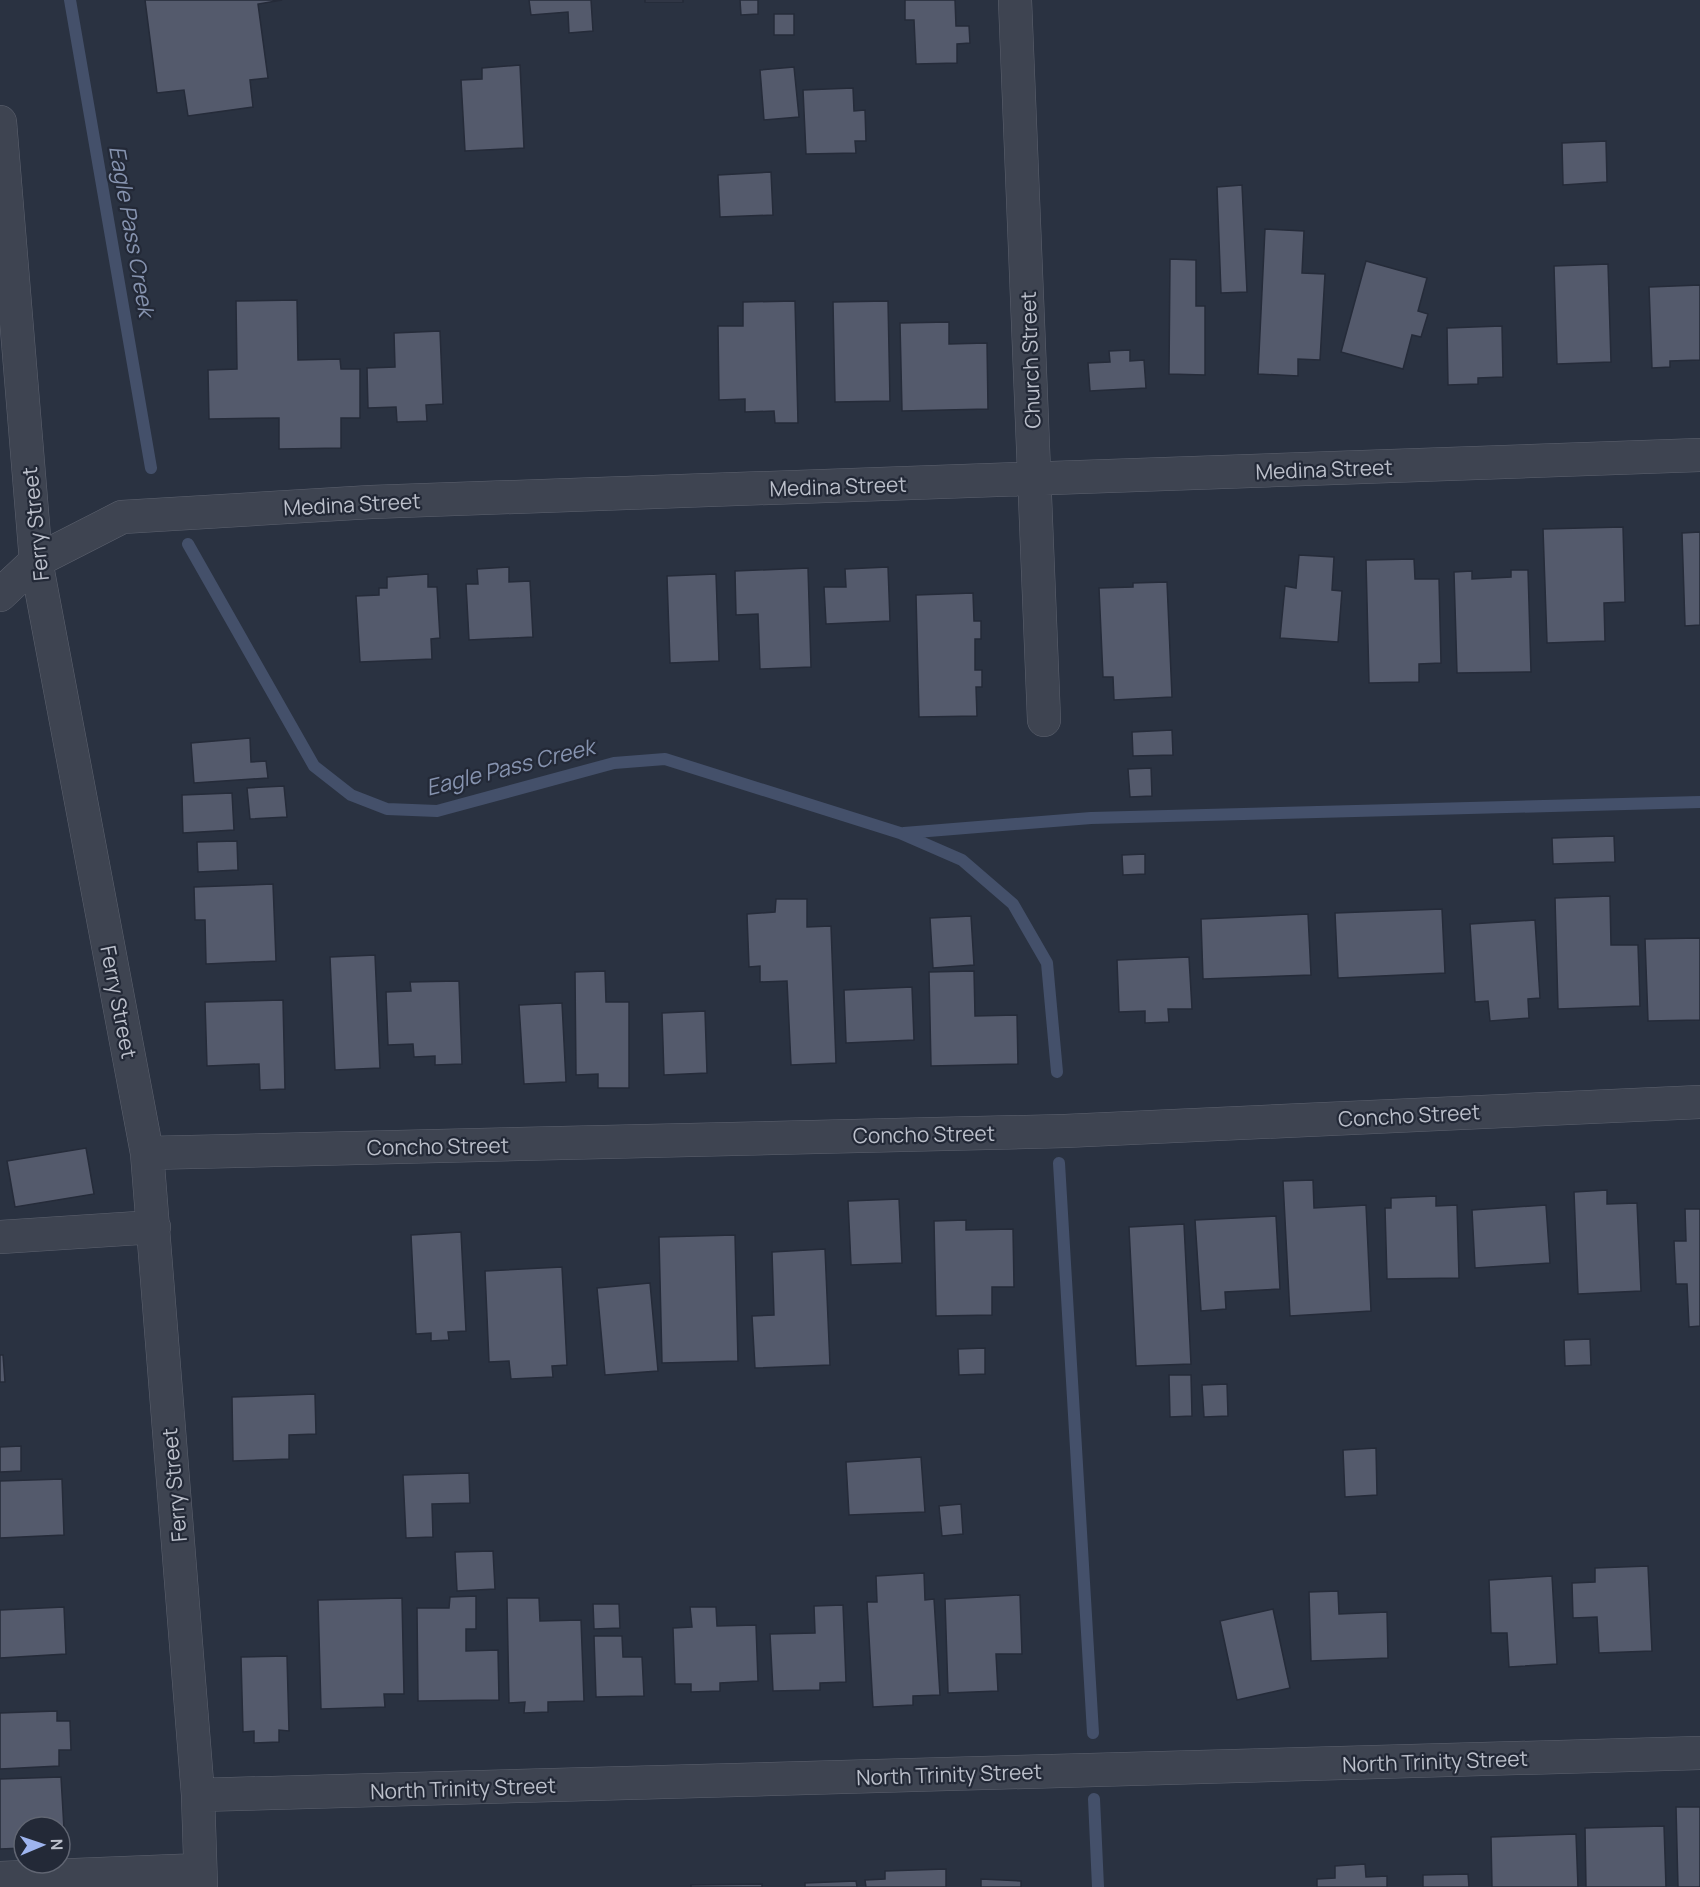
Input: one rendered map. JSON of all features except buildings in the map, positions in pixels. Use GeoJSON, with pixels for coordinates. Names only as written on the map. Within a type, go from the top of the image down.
{"type":"FeatureCollection","features":[{"type":"Feature","properties":{"kind":"street","name":"Church Street"},"geometry":{"type":"LineString","coordinates":[[1015,0],[1044,720]]}},
{"type":"Feature","properties":{"kind":"street","name":"Ferry Street"},"geometry":{"type":"LineString","coordinates":[[0,122],[36,561],[147,1153],[198,1795],[200,1879]]}},
{"type":"Feature","properties":{"kind":"street","name":"Medina Street"},"geometry":{"type":"LineString","coordinates":[[0,595],[36,561],[122,517],[371,502],[1700,455]]}},
{"type":"Feature","properties":{"kind":"street","name":"Concho Street"},"geometry":{"type":"LineString","coordinates":[[147,1153],[1065,1131],[1700,1102]]}},
{"type":"Feature","properties":{"kind":"street"},"geometry":{"type":"LineString","coordinates":[[0,1237],[154,1227]]}},
{"type":"Feature","properties":{"kind":"street","name":"North Trinity Street"},"geometry":{"type":"LineString","coordinates":[[198,1795],[1700,1753]]}},
{"type":"Feature","properties":{"kind":"street"},"geometry":{"type":"LineString","coordinates":[[0,1878],[200,1879]]}},
{"type":"Feature","properties":{"kind":"waterway","name":"Eagle Pass Creek"},"geometry":{"type":"LineString","coordinates":[[70,0],[151,468]]}},
{"type":"Feature","properties":{"kind":"waterway","name":"Eagle Pass Creek"},"geometry":{"type":"LineString","coordinates":[[188,544],[314,766],[351,795],[387,809],[437,811],[614,763],[665,759],[900,833],[962,860],[1013,904],[1047,963],[1057,1072]]}},
{"type":"Feature","properties":{"kind":"waterway"},"geometry":{"type":"LineString","coordinates":[[904,833],[1091,818],[1700,802]]}},
{"type":"Feature","properties":{"kind":"waterway"},"geometry":{"type":"LineString","coordinates":[[1059,1163],[1093,1733]]}},
{"type":"Feature","properties":{"kind":"waterway"},"geometry":{"type":"LineString","coordinates":[[1094,1799],[1098,1887]]}}]}
